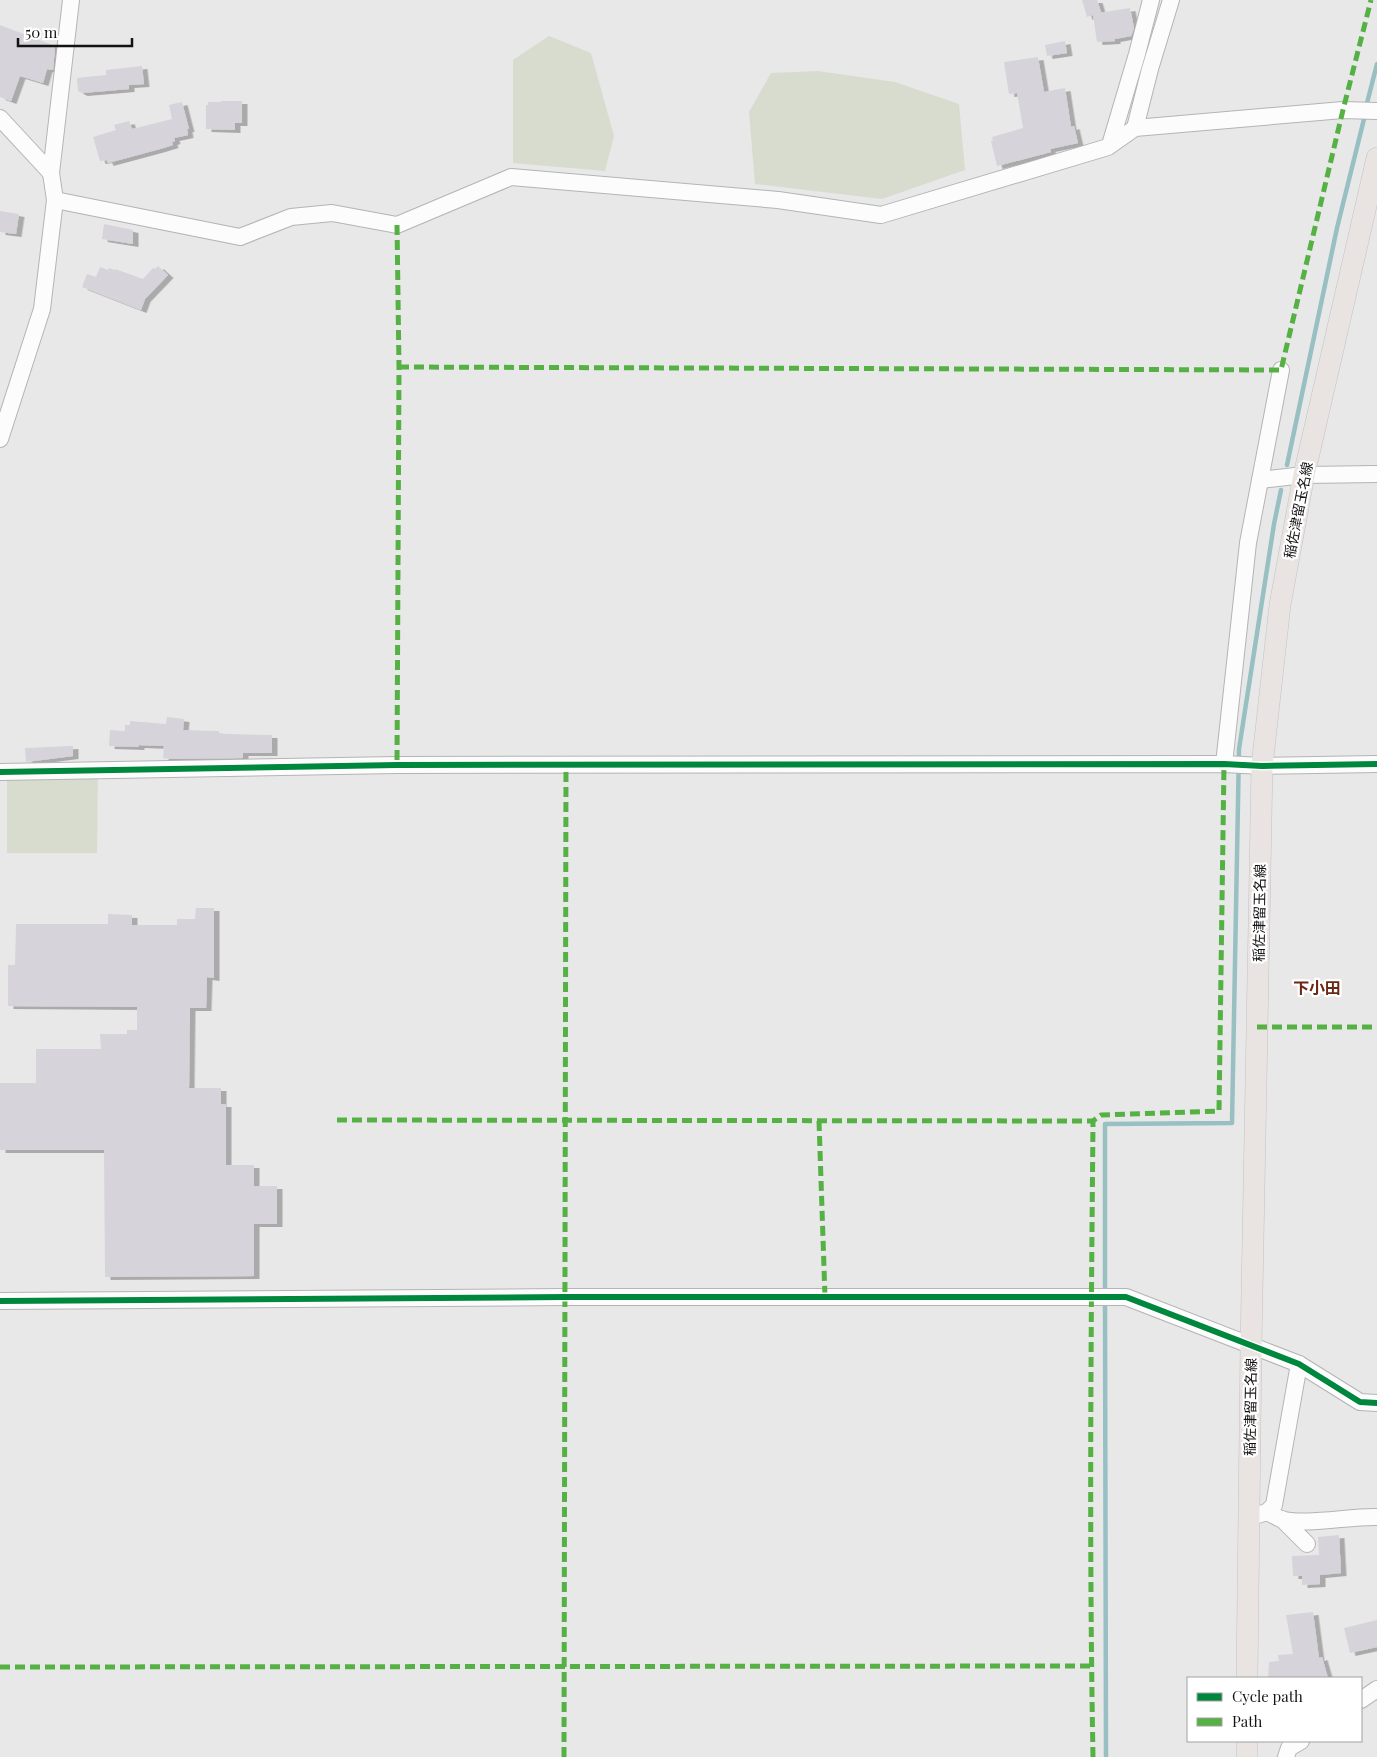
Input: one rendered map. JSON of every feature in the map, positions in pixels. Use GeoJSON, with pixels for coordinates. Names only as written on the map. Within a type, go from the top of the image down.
{"type":"FeatureCollection","features":[{"type":"Feature","properties":{"kind":"main road","name":"稲佐津留玉名線"},"geometry":{"type":"LineString","coordinates":[[1247,1677],[1257,1515],[1251,1346],[1260,766],[1280,605],[1304,475],[1377,158]]}},
{"type":"Feature","properties":{"kind":"main road"},"geometry":{"type":"LineString","coordinates":[[1247,1742],[1247,1757]]}},
{"type":"Feature","properties":{"kind":"street"},"geometry":{"type":"LineString","coordinates":[[0,439],[42,309],[54,200],[51,173],[71,0]]}},
{"type":"Feature","properties":{"kind":"street"},"geometry":{"type":"LineString","coordinates":[[1110,145],[1151,0]]}},
{"type":"Feature","properties":{"kind":"street"},"geometry":{"type":"LineString","coordinates":[[1135,128],[1150,69],[1171,0]]}},
{"type":"Feature","properties":{"kind":"street"},"geometry":{"type":"LineString","coordinates":[[54,200],[240,237],[291,217],[332,212],[397,225],[511,177],[778,200],[882,214],[1110,145],[1135,128],[1355,110],[1376,111]]}},
{"type":"Feature","properties":{"kind":"street"},"geometry":{"type":"LineString","coordinates":[[0,118],[51,173]]}},
{"type":"Feature","properties":{"kind":"street"},"geometry":{"type":"LineString","coordinates":[[1224,764],[1248,543],[1281,370]]}},
{"type":"Feature","properties":{"kind":"street"},"geometry":{"type":"LineString","coordinates":[[1260,480],[1304,475],[1377,474]]}},
{"type":"Feature","properties":{"kind":"street"},"geometry":{"type":"LineString","coordinates":[[0,772],[407,765],[1224,764],[1260,766],[1377,764]]}},
{"type":"Feature","properties":{"kind":"street"},"geometry":{"type":"LineString","coordinates":[[0,1301],[565,1296],[1126,1297],[1299,1364],[1360,1402],[1377,1403]]}},
{"type":"Feature","properties":{"kind":"street"},"geometry":{"type":"LineString","coordinates":[[1257,1515],[1274,1505],[1299,1364]]}},
{"type":"Feature","properties":{"kind":"street"},"geometry":{"type":"LineString","coordinates":[[1257,1515],[1303,1521],[1362,1516],[1377,1517]]}},
{"type":"Feature","properties":{"kind":"street"},"geometry":{"type":"LineString","coordinates":[[1282,1519],[1307,1544]]}},
{"type":"Feature","properties":{"kind":"street"},"geometry":{"type":"LineString","coordinates":[[1362,1699],[1377,1689]]}},
{"type":"Feature","properties":{"kind":"street"},"geometry":{"type":"LineString","coordinates":[[1286,1757],[1289,1748],[1299,1742]]}},
{"type":"Feature","properties":{"kind":"shaded area"},"geometry":{"type":"Polygon","coordinates":[[[549,36],[591,53],[614,136],[605,171],[513,163],[513,60],[549,36]]]}},
{"type":"Feature","properties":{"kind":"shaded area"},"geometry":{"type":"Polygon","coordinates":[[[818,71],[895,82],[959,104],[965,170],[882,199],[755,184],[749,112],[771,73],[818,71]]]}},
{"type":"Feature","properties":{"kind":"shaded area"},"geometry":{"type":"Polygon","coordinates":[[[98,772],[97,853],[7,853],[7,774],[98,772]]]}},
{"type":"Feature","properties":{"kind":"building"},"geometry":{"type":"Polygon","coordinates":[[[1082,0],[1097,0],[1101,12],[1098,13],[1130,8],[1134,28],[1131,36],[1115,39],[1115,41],[1097,42],[1093,15],[1087,17],[1082,0]]]}},
{"type":"Feature","properties":{"kind":"building"},"geometry":{"type":"Polygon","coordinates":[[[0,25],[55,46],[53,70],[47,69],[43,83],[20,76],[11,101],[0,97],[0,25]]]}},
{"type":"Feature","properties":{"kind":"building"},"geometry":{"type":"Polygon","coordinates":[[[1065,41],[1067,53],[1047,56],[1045,45],[1065,41]]]}},
{"type":"Feature","properties":{"kind":"building"},"geometry":{"type":"Polygon","coordinates":[[[1038,57],[1044,92],[1065,88],[1071,127],[1074,126],[1078,143],[1050,149],[1051,152],[997,166],[991,141],[993,141],[992,137],[1023,128],[1017,93],[1009,94],[1004,62],[1038,57]]]}},
{"type":"Feature","properties":{"kind":"building"},"geometry":{"type":"Polygon","coordinates":[[[142,66],[144,84],[129,85],[129,89],[82,93],[78,91],[77,78],[106,75],[106,70],[142,66]]]}},
{"type":"Feature","properties":{"kind":"building"},"geometry":{"type":"Polygon","coordinates":[[[242,101],[242,123],[235,123],[235,130],[206,129],[206,105],[208,105],[208,102],[242,101]]]}},
{"type":"Feature","properties":{"kind":"building"},"geometry":{"type":"Polygon","coordinates":[[[182,102],[189,129],[187,129],[188,135],[174,138],[173,145],[160,149],[108,163],[107,160],[100,161],[93,137],[116,130],[114,125],[129,121],[132,129],[172,119],[169,105],[182,102]]]}},
{"type":"Feature","properties":{"kind":"building"},"geometry":{"type":"Polygon","coordinates":[[[0,211],[19,214],[16,234],[0,232],[0,211]]]}},
{"type":"Feature","properties":{"kind":"building"},"geometry":{"type":"Polygon","coordinates":[[[104,224],[133,230],[133,244],[102,239],[104,224]]]}},
{"type":"Feature","properties":{"kind":"building"},"geometry":{"type":"Polygon","coordinates":[[[158,266],[168,275],[145,299],[141,310],[82,287],[87,274],[96,277],[100,267],[108,270],[109,268],[115,269],[143,279],[153,268],[155,269],[158,266]]]}},
{"type":"Feature","properties":{"kind":"building"},"geometry":{"type":"Polygon","coordinates":[[[167,717],[184,719],[183,730],[219,731],[219,733],[227,734],[272,735],[272,753],[243,753],[243,758],[170,759],[163,758],[164,746],[109,746],[110,730],[125,731],[125,725],[130,725],[130,721],[166,724],[167,717]]]}},
{"type":"Feature","properties":{"kind":"building"},"geometry":{"type":"Polygon","coordinates":[[[73,746],[73,756],[26,762],[25,748],[73,746]]]}},
{"type":"Feature","properties":{"kind":"building"},"geometry":{"type":"Polygon","coordinates":[[[196,908],[214,908],[214,978],[207,977],[206,1008],[190,1008],[189,1088],[221,1088],[221,1104],[226,1104],[226,1165],[254,1165],[254,1186],[277,1186],[277,1224],[254,1224],[254,1276],[105,1277],[104,1150],[0,1150],[0,1083],[36,1083],[36,1049],[101,1049],[100,1034],[127,1034],[127,1030],[137,1030],[137,1007],[8,1006],[8,965],[15,965],[16,924],[108,924],[108,914],[132,915],[132,925],[177,925],[177,919],[195,919],[196,908]]]}},
{"type":"Feature","properties":{"kind":"building"},"geometry":{"type":"Polygon","coordinates":[[[1339,1535],[1341,1573],[1320,1575],[1320,1584],[1302,1585],[1302,1576],[1293,1576],[1292,1556],[1319,1555],[1318,1537],[1339,1535]]]}},
{"type":"Feature","properties":{"kind":"building"},"geometry":{"type":"Polygon","coordinates":[[[1313,1612],[1319,1658],[1322,1657],[1328,1677],[1268,1677],[1269,1662],[1279,1661],[1278,1655],[1293,1654],[1286,1615],[1313,1612]]]}},
{"type":"Feature","properties":{"kind":"building"},"geometry":{"type":"Polygon","coordinates":[[[1377,1620],[1377,1647],[1350,1653],[1344,1628],[1377,1620]]]}},
{"type":"Feature","properties":{"kind":"waterway"},"geometry":{"type":"LineString","coordinates":[[1366,107],[1377,64]]}},
{"type":"Feature","properties":{"kind":"waterway"},"geometry":{"type":"LineString","coordinates":[[1287,465],[1337,228],[1365,115]]}},
{"type":"Feature","properties":{"kind":"waterway"},"geometry":{"type":"LineString","coordinates":[[1105,1293],[1105,1124],[1232,1123],[1239,749],[1281,490]]}},
{"type":"Feature","properties":{"kind":"waterway"},"geometry":{"type":"LineString","coordinates":[[1105,1301],[1106,1757]]}},
{"type":"Feature","properties":{"kind":"marked path"},"geometry":{"type":"LineString","coordinates":[[399,367],[1281,370],[1371,0]]}},
{"type":"Feature","properties":{"kind":"marked path"},"geometry":{"type":"LineString","coordinates":[[397,225],[399,367],[397,765]]}},
{"type":"Feature","properties":{"kind":"marked path"},"geometry":{"type":"LineString","coordinates":[[564,1757],[566,764]]}},
{"type":"Feature","properties":{"kind":"marked path"},"geometry":{"type":"LineString","coordinates":[[1093,1757],[1091,1518],[1093,1121],[1101,1115],[1219,1111],[1224,764]]}},
{"type":"Feature","properties":{"kind":"marked path"},"geometry":{"type":"LineString","coordinates":[[1257,1027],[1377,1027]]}},
{"type":"Feature","properties":{"kind":"marked path"},"geometry":{"type":"LineString","coordinates":[[337,1120],[1093,1121]]}},
{"type":"Feature","properties":{"kind":"marked path"},"geometry":{"type":"LineString","coordinates":[[819,1121],[825,1297]]}},
{"type":"Feature","properties":{"kind":"marked path"},"geometry":{"type":"LineString","coordinates":[[0,1667],[1091,1666]]}},
{"type":"Feature","properties":{"kind":"cycle path"},"geometry":{"type":"LineString","coordinates":[[0,772],[397,765],[1224,764],[1262,766],[1377,764]]}},
{"type":"Feature","properties":{"kind":"cycle path"},"geometry":{"type":"LineString","coordinates":[[0,1301],[565,1297],[1126,1297],[1299,1364],[1360,1402],[1377,1403]]}},
{"type":"Feature","properties":{"kind":"district","name":"下小田"},"geometry":{"type":"Point","coordinates":[1317,987]}}]}
